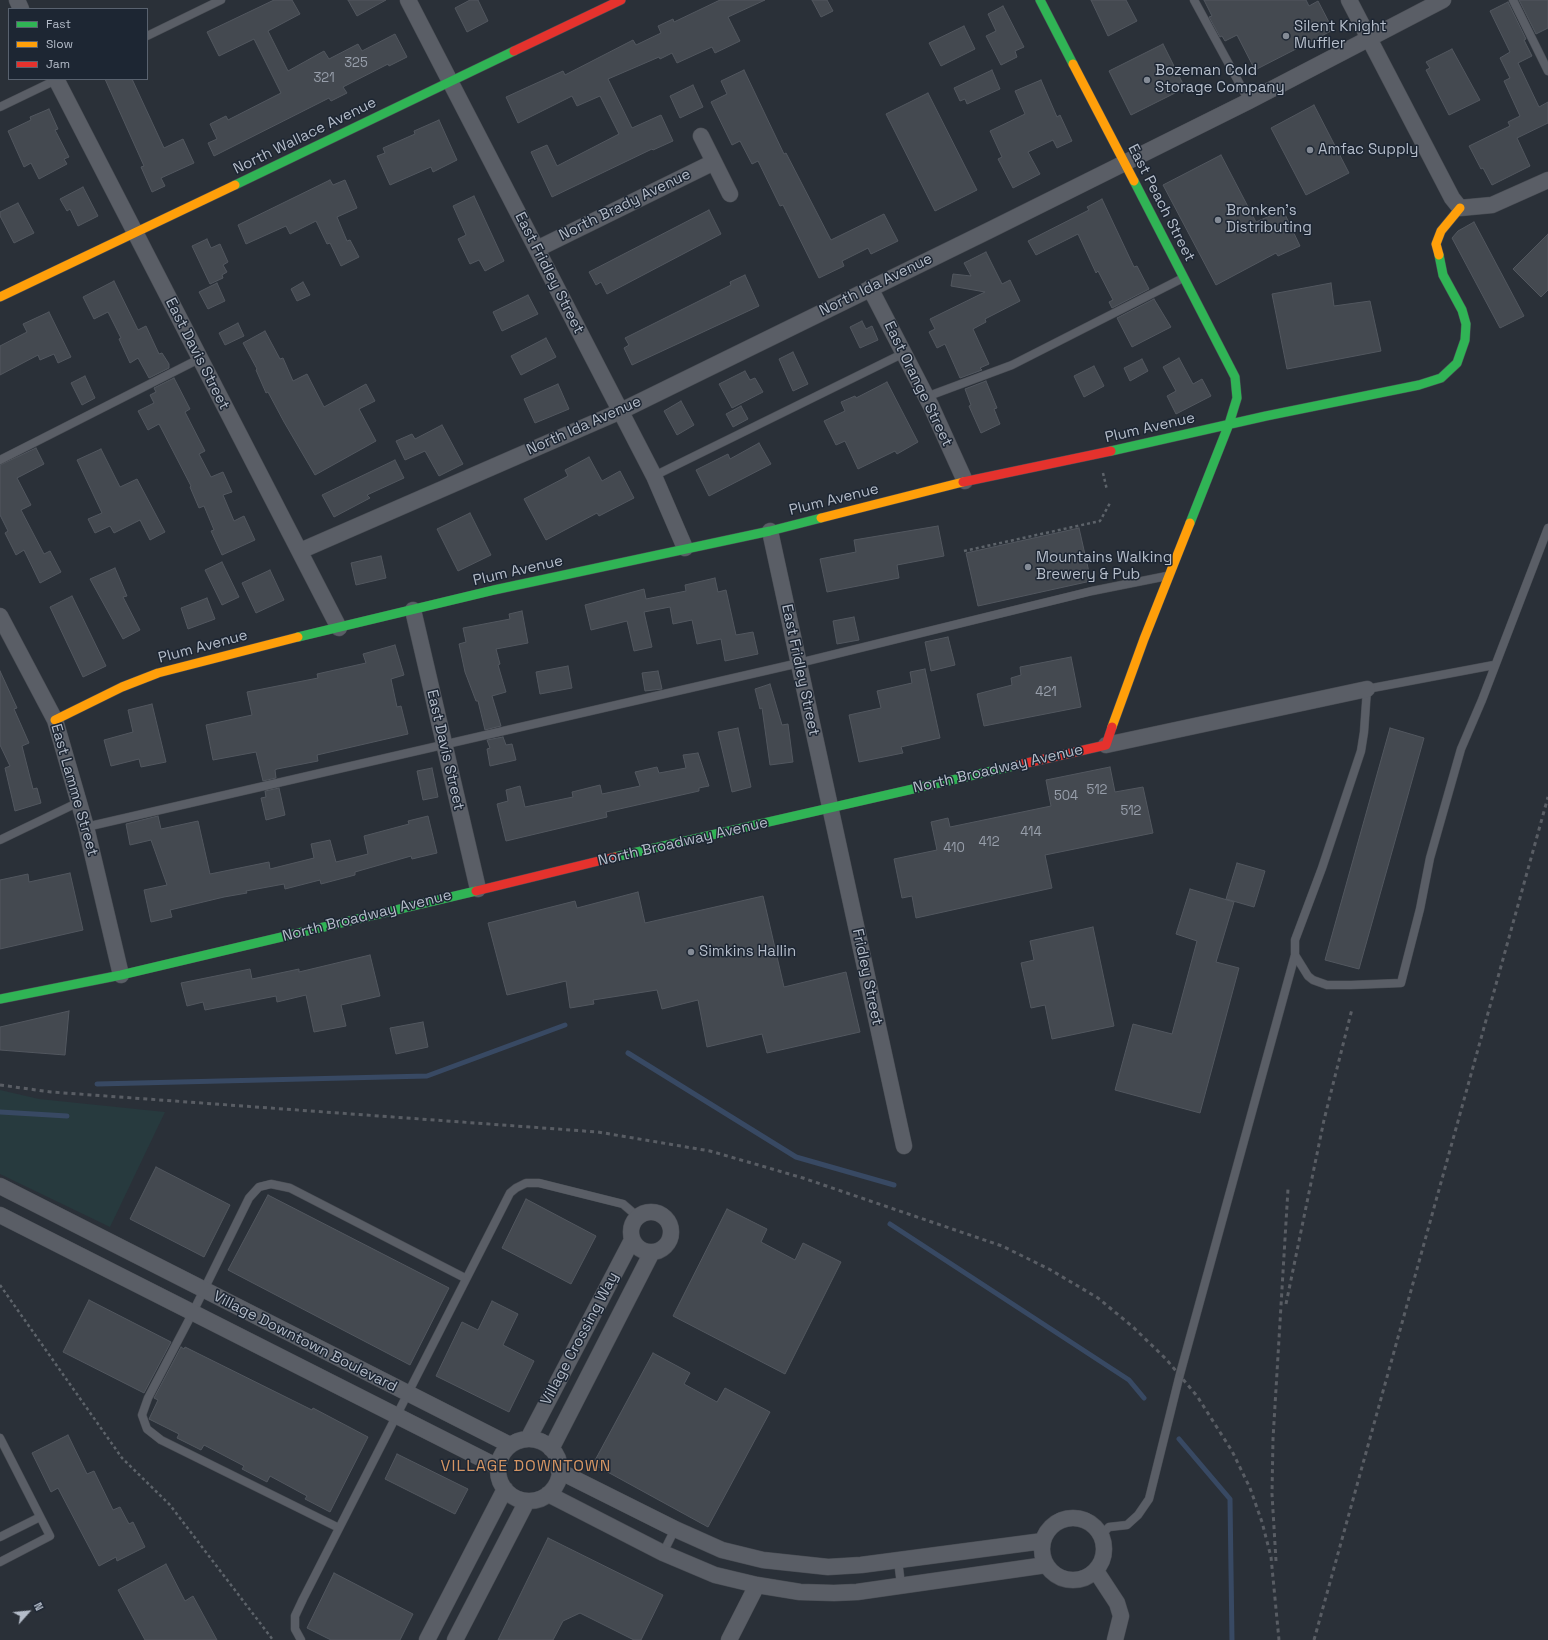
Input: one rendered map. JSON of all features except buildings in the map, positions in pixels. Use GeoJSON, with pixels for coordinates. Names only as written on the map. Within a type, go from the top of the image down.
{"type":"FeatureCollection","features":[{"type":"Feature","properties":{"kind":"street","name":"East Fridley Street"},"geometry":{"type":"LineString","coordinates":[[408,0],[654,476],[684,548]]}},
{"type":"Feature","properties":{"kind":"street","name":"North Wallace Avenue"},"geometry":{"type":"LineString","coordinates":[[0,297],[621,0]]}},
{"type":"Feature","properties":{"kind":"street","name":"East Peach Street"},"geometry":{"type":"LineString","coordinates":[[1040,0],[1236,376],[1237,398],[1229,424],[1169,576],[1106,745]]}},
{"type":"Feature","properties":{"kind":"street"},"geometry":{"type":"LineString","coordinates":[[1349,0],[1452,198],[1460,208],[1492,205],[1548,180]]}},
{"type":"Feature","properties":{"kind":"street","name":"North Ida Avenue"},"geometry":{"type":"LineString","coordinates":[[300,551],[621,411],[1249,101],[1369,37],[1443,0]]}},
{"type":"Feature","properties":{"kind":"street","name":"East Davis Street"},"geometry":{"type":"LineString","coordinates":[[57,80],[134,234],[339,628]]}},
{"type":"Feature","properties":{"kind":"street"},"geometry":{"type":"LineString","coordinates":[[701,136],[730,194]]}},
{"type":"Feature","properties":{"kind":"street","name":"North Brady Avenue"},"geometry":{"type":"LineString","coordinates":[[537,249],[714,162]]}},
{"type":"Feature","properties":{"kind":"street","name":"Plum Avenue"},"geometry":{"type":"LineString","coordinates":[[55,720],[122,687],[158,673],[245,649],[339,628],[494,590],[684,548],[770,531],[965,481],[1419,385],[1441,378],[1452,369],[1461,356],[1465,340],[1466,324],[1462,310],[1443,275],[1436,244],[1441,231],[1460,208]]}},
{"type":"Feature","properties":{"kind":"street","name":"East Orange Street"},"geometry":{"type":"LineString","coordinates":[[870,288],[926,397],[965,481]]}},
{"type":"Feature","properties":{"kind":"street","name":"East Fridley Street"},"geometry":{"type":"LineString","coordinates":[[770,531],[830,808]]}},
{"type":"Feature","properties":{"kind":"street","name":"East Davis Street"},"geometry":{"type":"LineString","coordinates":[[412,610],[478,889]]}},
{"type":"Feature","properties":{"kind":"street","name":"East Lamme Street"},"geometry":{"type":"LineString","coordinates":[[0,616],[55,720],[86,827],[121,975]]}},
{"type":"Feature","properties":{"kind":"street","name":"North Broadway Avenue"},"geometry":{"type":"LineString","coordinates":[[0,999],[121,975],[478,889],[830,808],[1106,745],[1366,689]]}},
{"type":"Feature","properties":{"kind":"street","name":"Fridley Street"},"geometry":{"type":"LineString","coordinates":[[830,808],[904,1146]]}},
{"type":"Feature","properties":{"kind":"street","name":"Village Downtown Boulevard"},"geometry":{"type":"LineString","coordinates":[[0,1186],[510,1445]]}},
{"type":"Feature","properties":{"kind":"street","name":"Village Crossing Way"},"geometry":{"type":"LineString","coordinates":[[528,1439],[632,1240],[631,1228],[638,1217],[650,1212],[657,1213],[668,1221],[671,1228],[671,1234],[665,1247],[652,1252],[551,1449]]}},
{"type":"Feature","properties":{"kind":"street","name":"Village Downtown Boulevard"},"geometry":{"type":"LineString","coordinates":[[0,1215],[498,1467]]}},
{"type":"Feature","properties":{"kind":"street"},"geometry":{"type":"LineString","coordinates":[[632,1240],[640,1249],[652,1252]]}},
{"type":"Feature","properties":{"kind":"street"},"geometry":{"type":"LineString","coordinates":[[528,1439],[544,1443],[551,1449],[559,1463],[560,1471],[554,1487],[548,1494],[541,1498],[527,1501],[514,1497],[505,1489],[498,1475],[498,1467],[502,1455],[510,1445],[518,1440],[528,1439]]}},
{"type":"Feature","properties":{"kind":"street"},"geometry":{"type":"LineString","coordinates":[[560,1471],[675,1529],[722,1550],[763,1560],[798,1565],[828,1567],[861,1565],[1043,1541]]}},
{"type":"Feature","properties":{"kind":"street"},"geometry":{"type":"LineString","coordinates":[[427,1640],[505,1489]]}},
{"type":"Feature","properties":{"kind":"street"},"geometry":{"type":"LineString","coordinates":[[548,1494],[663,1553],[715,1575],[757,1585],[800,1592],[834,1593],[1046,1565]]}},
{"type":"Feature","properties":{"kind":"street"},"geometry":{"type":"LineString","coordinates":[[455,1640],[527,1501]]}},
{"type":"Feature","properties":{"kind":"street"},"geometry":{"type":"LineString","coordinates":[[1075,1518],[1086,1520],[1094,1526],[1101,1535],[1104,1544],[1104,1554],[1101,1563],[1096,1571],[1084,1578],[1070,1580],[1060,1578],[1052,1573],[1046,1565],[1043,1557],[1043,1541],[1047,1531],[1055,1523],[1064,1519],[1075,1518]]}},
{"type":"Feature","properties":{"kind":"street"},"geometry":{"type":"LineString","coordinates":[[1096,1571],[1117,1603],[1121,1616],[1115,1640]]}},
{"type":"Feature","properties":{"kind":"street"},"geometry":{"type":"LineString","coordinates":[[729,1640],[757,1585]]}},
{"type":"Feature","properties":{"kind":"lane"},"geometry":{"type":"LineString","coordinates":[[148,36],[220,0]]}},
{"type":"Feature","properties":{"kind":"lane"},"geometry":{"type":"LineString","coordinates":[[1194,0],[1249,101]]}},
{"type":"Feature","properties":{"kind":"lane"},"geometry":{"type":"LineString","coordinates":[[1513,0],[1548,71]]}},
{"type":"Feature","properties":{"kind":"lane"},"geometry":{"type":"LineString","coordinates":[[0,107],[55,80]]}},
{"type":"Feature","properties":{"kind":"lane"},"geometry":{"type":"LineString","coordinates":[[926,397],[1012,365],[1184,278]]}},
{"type":"Feature","properties":{"kind":"lane"},"geometry":{"type":"LineString","coordinates":[[654,476],[904,353]]}},
{"type":"Feature","properties":{"kind":"lane"},"geometry":{"type":"LineString","coordinates":[[0,460],[200,359]]}},
{"type":"Feature","properties":{"kind":"lane"},"geometry":{"type":"LineString","coordinates":[[1295,955],[1308,976],[1320,983],[1351,985],[1401,983],[1420,909],[1430,858],[1461,749],[1482,700],[1548,528]]}},
{"type":"Feature","properties":{"kind":"lane"},"geometry":{"type":"LineString","coordinates":[[86,827],[799,663],[1092,591],[1169,576]]}},
{"type":"Feature","properties":{"kind":"lane"},"geometry":{"type":"LineString","coordinates":[[1101,1535],[1109,1527],[1127,1525],[1138,1515],[1149,1499],[1180,1374],[1295,955],[1295,940],[1322,868],[1361,750],[1364,732],[1366,689],[1494,666]]}},
{"type":"Feature","properties":{"kind":"lane"},"geometry":{"type":"LineString","coordinates":[[0,840],[79,802]]}},
{"type":"Feature","properties":{"kind":"lane"},"geometry":{"type":"LineString","coordinates":[[408,1394],[465,1278],[510,1193],[516,1188],[526,1183],[539,1183],[623,1204],[638,1217]]}},
{"type":"Feature","properties":{"kind":"lane"},"geometry":{"type":"LineString","coordinates":[[203,1290],[249,1198],[259,1188],[271,1184],[290,1188],[465,1278]]}},
{"type":"Feature","properties":{"kind":"lane","name":"Village Downtown Boulevard"},"geometry":{"type":"LineString","coordinates":[[193,1312],[203,1290]]}},
{"type":"Feature","properties":{"kind":"lane"},"geometry":{"type":"LineString","coordinates":[[193,1312],[148,1398],[142,1415],[147,1429],[160,1440],[339,1528]]}},
{"type":"Feature","properties":{"kind":"lane","name":"Village Downtown Boulevard"},"geometry":{"type":"LineString","coordinates":[[396,1416],[408,1394]]}},
{"type":"Feature","properties":{"kind":"lane"},"geometry":{"type":"LineString","coordinates":[[302,1640],[295,1629],[296,1616],[396,1416]]}},
{"type":"Feature","properties":{"kind":"lane"},"geometry":{"type":"LineString","coordinates":[[0,1438],[50,1536],[0,1562]]}},
{"type":"Feature","properties":{"kind":"lane"},"geometry":{"type":"LineString","coordinates":[[0,1537],[40,1517]]}},
{"type":"Feature","properties":{"kind":"lane"},"geometry":{"type":"LineString","coordinates":[[663,1553],[675,1529]]}},
{"type":"Feature","properties":{"kind":"lane"},"geometry":{"type":"LineString","coordinates":[[898,1560],[901,1585]]}},
{"type":"Feature","properties":{"kind":"path"},"geometry":{"type":"LineString","coordinates":[[1103,474],[1107,490]]}},
{"type":"Feature","properties":{"kind":"path"},"geometry":{"type":"LineString","coordinates":[[964,551],[1100,521],[1110,503]]}},
{"type":"Feature","properties":{"kind":"path"},"geometry":{"type":"LineString","coordinates":[[0,1285],[122,1458],[170,1505],[273,1640]]}},
{"type":"Feature","properties":{"kind":"green space"},"geometry":{"type":"Polygon","coordinates":[[[0,1090],[39,1099],[165,1112],[110,1227],[0,1174],[0,1090]]]}},
{"type":"Feature","properties":{"kind":"waterway"},"geometry":{"type":"LineString","coordinates":[[97,1084],[427,1076],[565,1025]]}},
{"type":"Feature","properties":{"kind":"waterway"},"geometry":{"type":"LineString","coordinates":[[628,1053],[796,1157],[894,1185]]}},
{"type":"Feature","properties":{"kind":"waterway"},"geometry":{"type":"LineString","coordinates":[[0,1112],[67,1116]]}},
{"type":"Feature","properties":{"kind":"waterway"},"geometry":{"type":"LineString","coordinates":[[890,1224],[1129,1380],[1144,1398]]}},
{"type":"Feature","properties":{"kind":"waterway"},"geometry":{"type":"LineString","coordinates":[[1179,1439],[1230,1499],[1232,1640]]}},
{"type":"Feature","properties":{"kind":"railway"},"geometry":{"type":"LineString","coordinates":[[1314,1640],[1548,797]]}},
{"type":"Feature","properties":{"kind":"railway"},"geometry":{"type":"LineString","coordinates":[[1286,1304],[1324,1120],[1352,1009]]}},
{"type":"Feature","properties":{"kind":"railway"},"geometry":{"type":"LineString","coordinates":[[0,1085],[51,1092],[598,1132],[710,1151],[803,1178],[1002,1246],[1049,1269],[1098,1298],[1133,1327],[1166,1359],[1197,1396],[1232,1451],[1250,1488],[1262,1522],[1271,1557],[1279,1640]]}},
{"type":"Feature","properties":{"kind":"railway"},"geometry":{"type":"LineString","coordinates":[[1276,1561],[1272,1494],[1273,1439],[1288,1189]]}},
{"type":"Feature","properties":{"kind":"traffic: fast"},"geometry":{"type":"LineString","coordinates":[[1040,0],[1073,64]]}},
{"type":"Feature","properties":{"kind":"traffic: fast"},"geometry":{"type":"LineString","coordinates":[[235,185],[514,51]]}},
{"type":"Feature","properties":{"kind":"traffic: fast"},"geometry":{"type":"LineString","coordinates":[[1134,181],[1235,377],[1237,398],[1229,424],[1190,523]]}},
{"type":"Feature","properties":{"kind":"traffic: fast"},"geometry":{"type":"LineString","coordinates":[[1111,451],[1266,416],[1419,385],[1441,378],[1457,363],[1465,340],[1466,324],[1462,310],[1443,275],[1439,255]]}},
{"type":"Feature","properties":{"kind":"traffic: fast"},"geometry":{"type":"LineString","coordinates":[[298,637],[494,590],[770,531],[821,518]]}},
{"type":"Feature","properties":{"kind":"traffic: fast"},"geometry":{"type":"LineString","coordinates":[[615,857],[1018,765]]}},
{"type":"Feature","properties":{"kind":"traffic: fast"},"geometry":{"type":"LineString","coordinates":[[0,999],[121,975],[476,891]]}},
{"type":"Feature","properties":{"kind":"traffic: slow"},"geometry":{"type":"LineString","coordinates":[[1073,64],[1134,181]]}},
{"type":"Feature","properties":{"kind":"traffic: slow"},"geometry":{"type":"LineString","coordinates":[[0,297],[235,185]]}},
{"type":"Feature","properties":{"kind":"traffic: slow"},"geometry":{"type":"LineString","coordinates":[[1439,255],[1436,244],[1441,231],[1460,208]]}},
{"type":"Feature","properties":{"kind":"traffic: slow"},"geometry":{"type":"LineString","coordinates":[[821,518],[963,482]]}},
{"type":"Feature","properties":{"kind":"traffic: slow"},"geometry":{"type":"LineString","coordinates":[[1112,727],[1144,639],[1190,523]]}},
{"type":"Feature","properties":{"kind":"traffic: slow"},"geometry":{"type":"LineString","coordinates":[[55,720],[122,687],[158,673],[298,637]]}},
{"type":"Feature","properties":{"kind":"traffic: jam"},"geometry":{"type":"LineString","coordinates":[[514,51],[621,0]]}},
{"type":"Feature","properties":{"kind":"traffic: jam"},"geometry":{"type":"LineString","coordinates":[[963,482],[1111,451]]}},
{"type":"Feature","properties":{"kind":"traffic: jam"},"geometry":{"type":"LineString","coordinates":[[1018,765],[1106,745],[1112,727]]}},
{"type":"Feature","properties":{"kind":"traffic: jam"},"geometry":{"type":"LineString","coordinates":[[476,891],[615,857]]}},
{"type":"Feature","properties":{"kind":"place","name":"Silent Knight Muffler"},"geometry":{"type":"Point","coordinates":[1286,36]}},
{"type":"Feature","properties":{"kind":"place","name":"Bozeman Cold Storage Company"},"geometry":{"type":"Point","coordinates":[1147,80]}},
{"type":"Feature","properties":{"kind":"place","name":"Amfac Supply"},"geometry":{"type":"Point","coordinates":[1310,150]}},
{"type":"Feature","properties":{"kind":"place","name":"Bronken's Distributing"},"geometry":{"type":"Point","coordinates":[1218,220]}},
{"type":"Feature","properties":{"kind":"place","name":"Mountains Walking Brewery & Pub"},"geometry":{"type":"Point","coordinates":[1028,567]}},
{"type":"Feature","properties":{"kind":"place","name":"Simkins Hallin"},"geometry":{"type":"Point","coordinates":[691,952]}},
{"type":"Feature","properties":{"kind":"district","name":"VILLAGE DOWNTOWN"},"geometry":{"type":"Point","coordinates":[526,1467]}}]}
